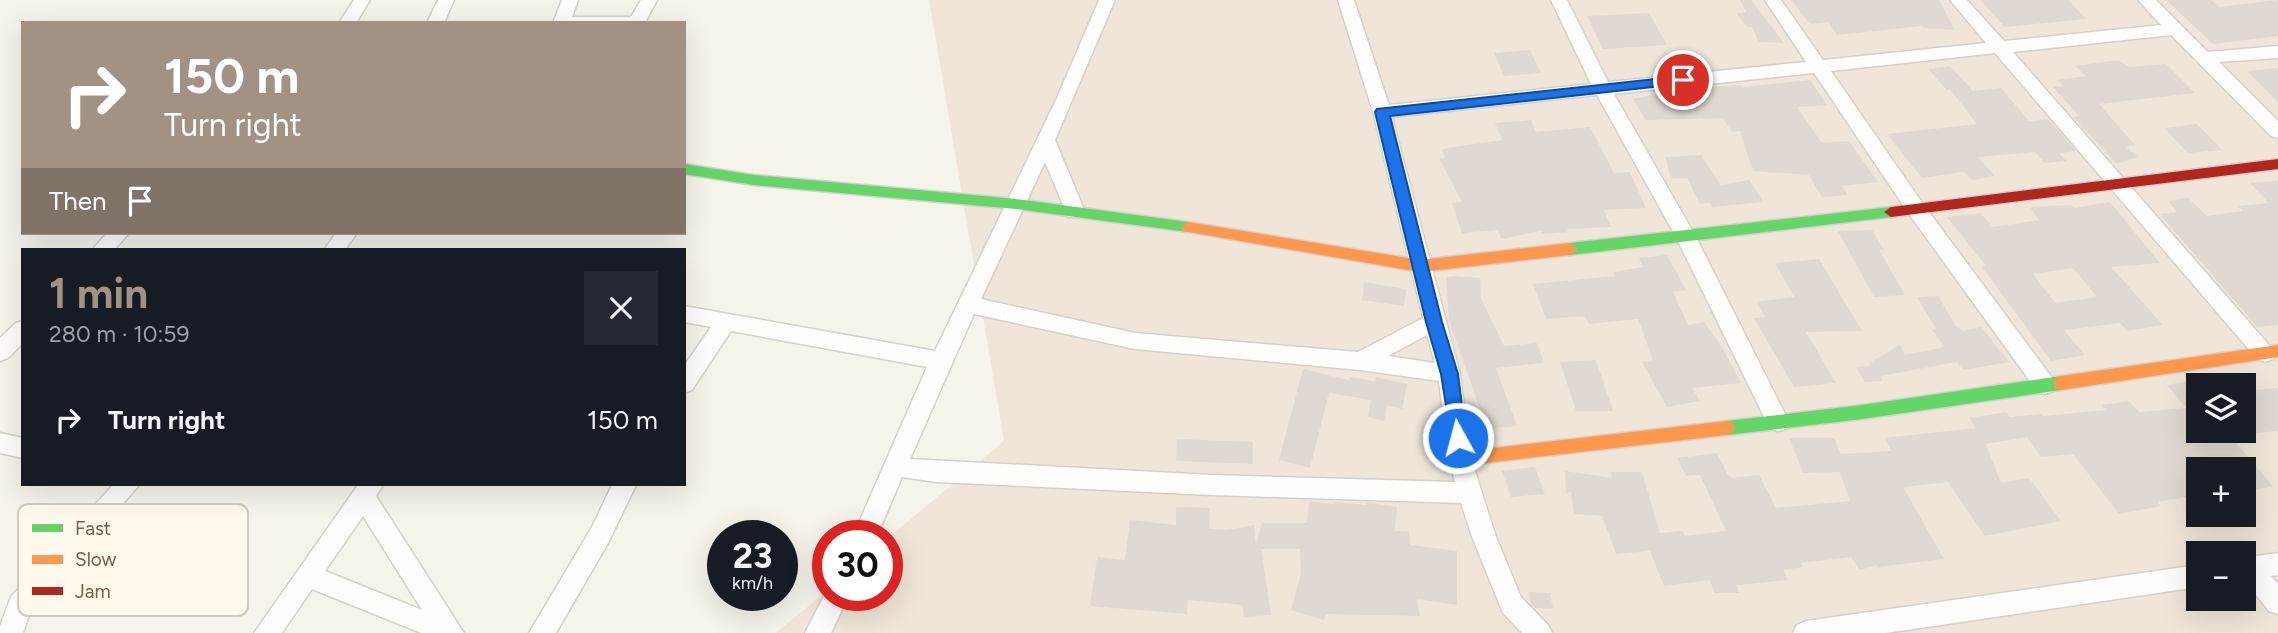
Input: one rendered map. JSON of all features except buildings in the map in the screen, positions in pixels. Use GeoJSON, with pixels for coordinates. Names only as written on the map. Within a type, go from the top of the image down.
{"type":"FeatureCollection","features":[{"type":"Feature","properties":{"kind":"street"},"geometry":{"type":"LineString","coordinates":[[348,21],[362,0]]}},
{"type":"Feature","properties":{"kind":"street"},"geometry":{"type":"LineString","coordinates":[[436,21],[446,0]]}},
{"type":"Feature","properties":{"kind":"street"},"geometry":{"type":"LineString","coordinates":[[561,21],[570,0]]}},
{"type":"Feature","properties":{"kind":"street"},"geometry":{"type":"LineString","coordinates":[[637,21],[649,0]]}},
{"type":"Feature","properties":{"kind":"street"},"geometry":{"type":"LineString","coordinates":[[872,520],[941,361],[1065,100],[1107,0]]}},
{"type":"Feature","properties":{"kind":"street"},"geometry":{"type":"LineString","coordinates":[[1346,0],[1382,112],[1434,322],[1450,374],[1460,459],[1470,493],[1484,537],[1512,606],[1539,633]]}},
{"type":"Feature","properties":{"kind":"street"},"geometry":{"type":"LineString","coordinates":[[1559,0],[1602,89],[1686,237],[1778,422]]}},
{"type":"Feature","properties":{"kind":"street"},"geometry":{"type":"LineString","coordinates":[[1773,0],[1916,209],[2045,385]]}},
{"type":"Feature","properties":{"kind":"street"},"geometry":{"type":"LineString","coordinates":[[1958,0],[2117,183],[2272,352]]}},
{"type":"Feature","properties":{"kind":"street"},"geometry":{"type":"LineString","coordinates":[[2146,0],[2278,132]]}},
{"type":"Feature","properties":{"kind":"street"},"geometry":{"type":"LineString","coordinates":[[1382,112],[2175,29]]}},
{"type":"Feature","properties":{"kind":"street"},"geometry":{"type":"LineString","coordinates":[[2204,58],[2278,51]]}},
{"type":"Feature","properties":{"kind":"street"},"geometry":{"type":"LineString","coordinates":[[1045,138],[1075,212]]}},
{"type":"Feature","properties":{"kind":"street"},"geometry":{"type":"LineString","coordinates":[[686,169],[754,180],[1016,204],[1219,231],[1420,266],[1686,237],[2278,164]]}},
{"type":"Feature","properties":{"kind":"street"},"geometry":{"type":"LineString","coordinates":[[104,248],[117,235]]}},
{"type":"Feature","properties":{"kind":"street"},"geometry":{"type":"LineString","coordinates":[[969,305],[1135,341],[1360,361],[1450,374]]}},
{"type":"Feature","properties":{"kind":"street"},"geometry":{"type":"LineString","coordinates":[[686,314],[866,350],[941,361]]}},
{"type":"Feature","properties":{"kind":"street"},"geometry":{"type":"LineString","coordinates":[[686,381],[726,321]]}},
{"type":"Feature","properties":{"kind":"street"},"geometry":{"type":"LineString","coordinates":[[1360,361],[1434,322]]}},
{"type":"Feature","properties":{"kind":"street"},"geometry":{"type":"LineString","coordinates":[[0,352],[21,331]]}},
{"type":"Feature","properties":{"kind":"street"},"geometry":{"type":"LineString","coordinates":[[1460,459],[1778,422],[2272,352]]}},
{"type":"Feature","properties":{"kind":"street"},"geometry":{"type":"LineString","coordinates":[[0,443],[21,448]]}},
{"type":"Feature","properties":{"kind":"street"},"geometry":{"type":"LineString","coordinates":[[897,467],[936,472],[1198,485],[1470,493]]}},
{"type":"Feature","properties":{"kind":"street"},"geometry":{"type":"LineString","coordinates":[[110,504],[126,486]]}},
{"type":"Feature","properties":{"kind":"street"},"geometry":{"type":"LineString","coordinates":[[542,633],[600,535],[624,486]]}},
{"type":"Feature","properties":{"kind":"street"},"geometry":{"type":"LineString","coordinates":[[267,633],[367,490],[451,633]]}},
{"type":"Feature","properties":{"kind":"street"},"geometry":{"type":"LineString","coordinates":[[2256,567],[2278,564]]}},
{"type":"Feature","properties":{"kind":"street"},"geometry":{"type":"LineString","coordinates":[[307,575],[451,633]]}},
{"type":"Feature","properties":{"kind":"street"},"geometry":{"type":"LineString","coordinates":[[1820,633],[2186,578]]}},
{"type":"Feature","properties":{"kind":"street"},"geometry":{"type":"LineString","coordinates":[[2256,580],[2278,603]]}},
{"type":"Feature","properties":{"kind":"street"},"geometry":{"type":"LineString","coordinates":[[9,633],[18,610]]}},
{"type":"Feature","properties":{"kind":"street"},"geometry":{"type":"LineString","coordinates":[[818,633],[828,611]]}},
{"type":"Feature","properties":{"kind":"shaded area"},"geometry":{"type":"Polygon","coordinates":[[[929,0],[2278,0],[2278,633],[776,633],[812,603],[812,611],[903,611],[903,526],[1004,441],[929,0]]]}},
{"type":"Feature","properties":{"kind":"traffic: fast"},"geometry":{"type":"LineString","coordinates":[[686,169],[754,180],[1016,204],[1188,227]]}},
{"type":"Feature","properties":{"kind":"traffic: fast"},"geometry":{"type":"LineString","coordinates":[[1570,249],[1891,212]]}},
{"type":"Feature","properties":{"kind":"traffic: fast"},"geometry":{"type":"LineString","coordinates":[[1727,428],[1862,412],[2061,383]]}},
{"type":"Feature","properties":{"kind":"traffic: slow"},"geometry":{"type":"LineString","coordinates":[[1188,227],[1420,266],[1570,249]]}},
{"type":"Feature","properties":{"kind":"traffic: slow"},"geometry":{"type":"LineString","coordinates":[[2061,383],[2278,351]]}},
{"type":"Feature","properties":{"kind":"traffic: slow"},"geometry":{"type":"LineString","coordinates":[[1460,459],[1727,428]]}},
{"type":"Feature","properties":{"kind":"traffic: jam"},"geometry":{"type":"LineString","coordinates":[[1891,212],[2278,164]]}},
{"type":"Feature","properties":{"kind":"route"},"geometry":{"type":"LineString","coordinates":[[1458,438],[1450,374],[1434,322],[1382,112],[1683,80]]}}]}
